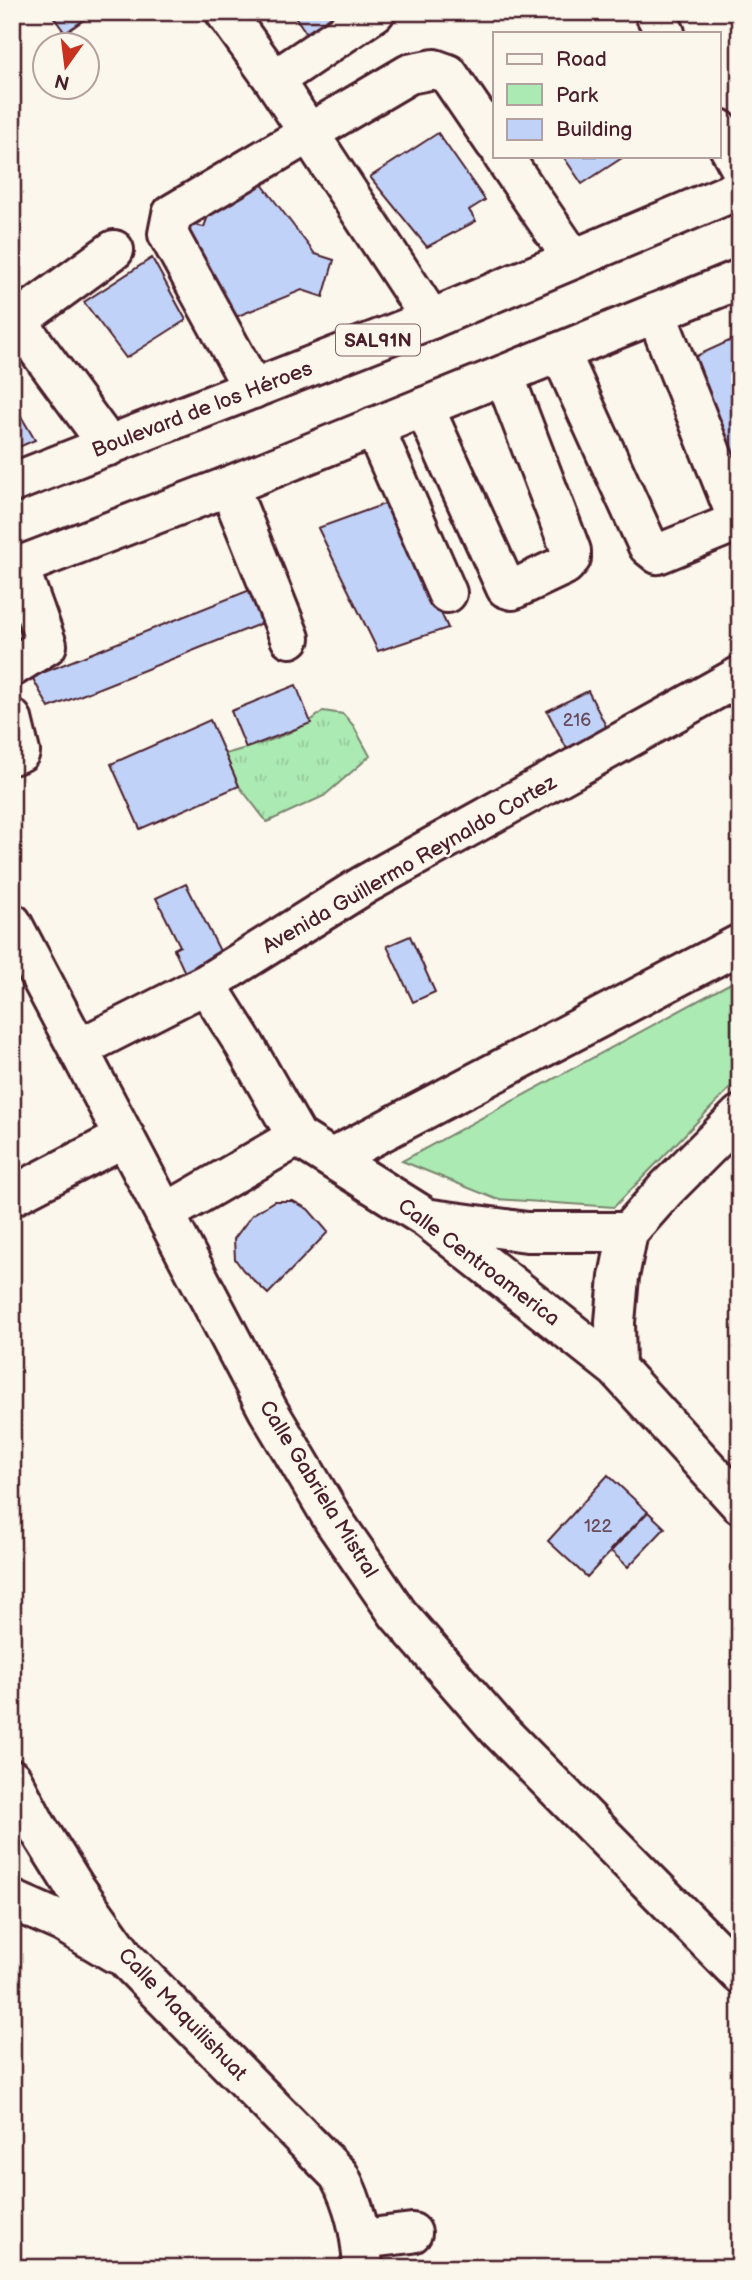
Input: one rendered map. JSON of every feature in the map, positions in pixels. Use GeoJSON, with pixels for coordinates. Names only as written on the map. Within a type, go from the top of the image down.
{"type":"FeatureCollection","features":[{"type":"Feature","properties":{"kind":"street"},"geometry":{"type":"LineString","coordinates":[[225,12],[274,80],[431,319]]}},
{"type":"Feature","properties":{"kind":"street"},"geometry":{"type":"LineString","coordinates":[[274,80],[375,12]]}},
{"type":"Feature","properties":{"kind":"street"},"geometry":{"type":"LineString","coordinates":[[253,389],[167,234],[172,214],[410,74],[434,69],[448,74],[493,140]]}},
{"type":"Feature","properties":{"kind":"street"},"geometry":{"type":"LineString","coordinates":[[720,131],[740,167]]}},
{"type":"Feature","properties":{"kind":"street"},"geometry":{"type":"LineString","coordinates":[[504,158],[573,259]]}},
{"type":"Feature","properties":{"kind":"street","name":"Boulevard de los Héroes"},"geometry":{"type":"LineString","coordinates":[[12,482],[431,319],[740,189]]}},
{"type":"Feature","properties":{"kind":"street"},"geometry":{"type":"LineString","coordinates":[[109,446],[15,318],[114,250]]}},
{"type":"Feature","properties":{"kind":"street"},"geometry":{"type":"LineString","coordinates":[[12,667],[47,645],[16,568],[740,279]]}},
{"type":"Feature","properties":{"kind":"street"},"geometry":{"type":"LineString","coordinates":[[560,352],[648,546],[658,554],[734,523],[737,518],[656,313]]}},
{"type":"Feature","properties":{"kind":"street"},"geometry":{"type":"LineString","coordinates":[[424,407],[506,587],[512,590],[565,565],[571,558],[571,551],[504,374]]}},
{"type":"Feature","properties":{"kind":"street"},"geometry":{"type":"LineString","coordinates":[[374,427],[447,593]]}},
{"type":"Feature","properties":{"kind":"street"},"geometry":{"type":"LineString","coordinates":[[229,485],[290,638]]}},
{"type":"Feature","properties":{"kind":"street","name":"Avenida Guillermo Reynaldo Cortez"},"geometry":{"type":"LineString","coordinates":[[78,1049],[205,984],[364,885],[740,676]]}},
{"type":"Feature","properties":{"kind":"street"},"geometry":{"type":"LineString","coordinates":[[12,719],[20,752],[12,755]]}},
{"type":"Feature","properties":{"kind":"street","name":"Calle Gabriela Mistral"},"geometry":{"type":"LineString","coordinates":[[12,923],[268,1410],[334,1521],[398,1614],[499,1730],[740,1974]]}},
{"type":"Feature","properties":{"kind":"street"},"geometry":{"type":"LineString","coordinates":[[332,1158],[740,944]]}},
{"type":"Feature","properties":{"kind":"street"},"geometry":{"type":"LineString","coordinates":[[166,1213],[296,1137],[244,1044],[205,984]]}},
{"type":"Feature","properties":{"kind":"street"},"geometry":{"type":"LineString","coordinates":[[616,1368],[619,1277],[628,1232],[667,1188],[740,1115]]}},
{"type":"Feature","properties":{"kind":"street"},"geometry":{"type":"LineString","coordinates":[[12,1196],[125,1137]]}},
{"type":"Feature","properties":{"kind":"street","name":"Calle Centroamerica"},"geometry":{"type":"LineString","coordinates":[[296,1137],[428,1219],[616,1368],[740,1504]]}},
{"type":"Feature","properties":{"kind":"street"},"geometry":{"type":"LineString","coordinates":[[428,1219],[527,1232],[628,1232]]}},
{"type":"Feature","properties":{"kind":"street","name":"Calle Maquilishuat"},"geometry":{"type":"LineString","coordinates":[[12,1779],[36,1825],[74,1886],[126,1959],[339,2175],[351,2197],[362,2253],[412,2233]]}},
{"type":"Feature","properties":{"kind":"street"},"geometry":{"type":"LineString","coordinates":[[12,1900],[62,1923],[126,1959]]}},
{"type":"Feature","properties":{"kind":"green space"},"geometry":{"type":"Polygon","coordinates":[[[323,711],[343,714],[353,725],[370,756],[324,796],[267,822],[239,786],[225,754],[290,732],[323,711]]]}},
{"type":"Feature","properties":{"kind":"green space"},"geometry":{"type":"Polygon","coordinates":[[[740,978],[740,1078],[614,1207],[496,1199],[402,1161],[740,978]]]}},
{"type":"Feature","properties":{"kind":"building"},"geometry":{"type":"Polygon","coordinates":[[[50,12],[95,12],[66,32],[50,12]]]}},
{"type":"Feature","properties":{"kind":"building"},"geometry":{"type":"Polygon","coordinates":[[[292,12],[356,12],[313,43],[292,12]]]}},
{"type":"Feature","properties":{"kind":"building"},"geometry":{"type":"Polygon","coordinates":[[[438,133],[485,200],[469,210],[476,221],[427,247],[370,177],[438,133]]]}},
{"type":"Feature","properties":{"kind":"building"},"geometry":{"type":"Polygon","coordinates":[[[564,158],[622,158],[582,184],[564,158]]]}},
{"type":"Feature","properties":{"kind":"building"},"geometry":{"type":"Polygon","coordinates":[[[261,183],[315,254],[334,260],[323,297],[302,290],[233,318],[184,223],[204,227],[208,216],[261,183]]]}},
{"type":"Feature","properties":{"kind":"building"},"geometry":{"type":"Polygon","coordinates":[[[152,258],[186,320],[126,358],[84,302],[152,258]]]}},
{"type":"Feature","properties":{"kind":"building"},"geometry":{"type":"Polygon","coordinates":[[[740,336],[740,545],[733,548],[670,368],[740,336]]]}},
{"type":"Feature","properties":{"kind":"building"},"geometry":{"type":"Polygon","coordinates":[[[12,401],[35,440],[12,450],[12,401]]]}},
{"type":"Feature","properties":{"kind":"building"},"geometry":{"type":"Polygon","coordinates":[[[390,502],[448,628],[378,651],[318,528],[390,502]]]}},
{"type":"Feature","properties":{"kind":"building"},"geometry":{"type":"Polygon","coordinates":[[[260,586],[275,618],[49,708],[32,677],[260,586]]]}},
{"type":"Feature","properties":{"kind":"building"},"geometry":{"type":"Polygon","coordinates":[[[296,685],[311,723],[246,748],[231,711],[296,685]]]}},
{"type":"Feature","properties":{"kind":"building"},"geometry":{"type":"Polygon","coordinates":[[[588,691],[607,728],[567,749],[547,711],[588,691]]]}},
{"type":"Feature","properties":{"kind":"building"},"geometry":{"type":"Polygon","coordinates":[[[210,720],[239,786],[140,829],[111,764],[210,720]]]}},
{"type":"Feature","properties":{"kind":"building"},"geometry":{"type":"Polygon","coordinates":[[[186,884],[222,955],[185,973],[174,949],[180,946],[156,898],[186,884]]]}},
{"type":"Feature","properties":{"kind":"building"},"geometry":{"type":"Polygon","coordinates":[[[410,936],[435,992],[413,1002],[387,946],[410,936]]]}},
{"type":"Feature","properties":{"kind":"building"},"geometry":{"type":"Polygon","coordinates":[[[274,1201],[293,1201],[308,1209],[328,1232],[268,1294],[235,1259],[234,1239],[252,1215],[274,1201]]]}},
{"type":"Feature","properties":{"kind":"building"},"geometry":{"type":"Polygon","coordinates":[[[608,1475],[648,1512],[587,1577],[548,1541],[608,1475]]]}},
{"type":"Feature","properties":{"kind":"building"},"geometry":{"type":"Polygon","coordinates":[[[648,1512],[665,1528],[628,1567],[610,1550],[648,1512]]]}}]}
